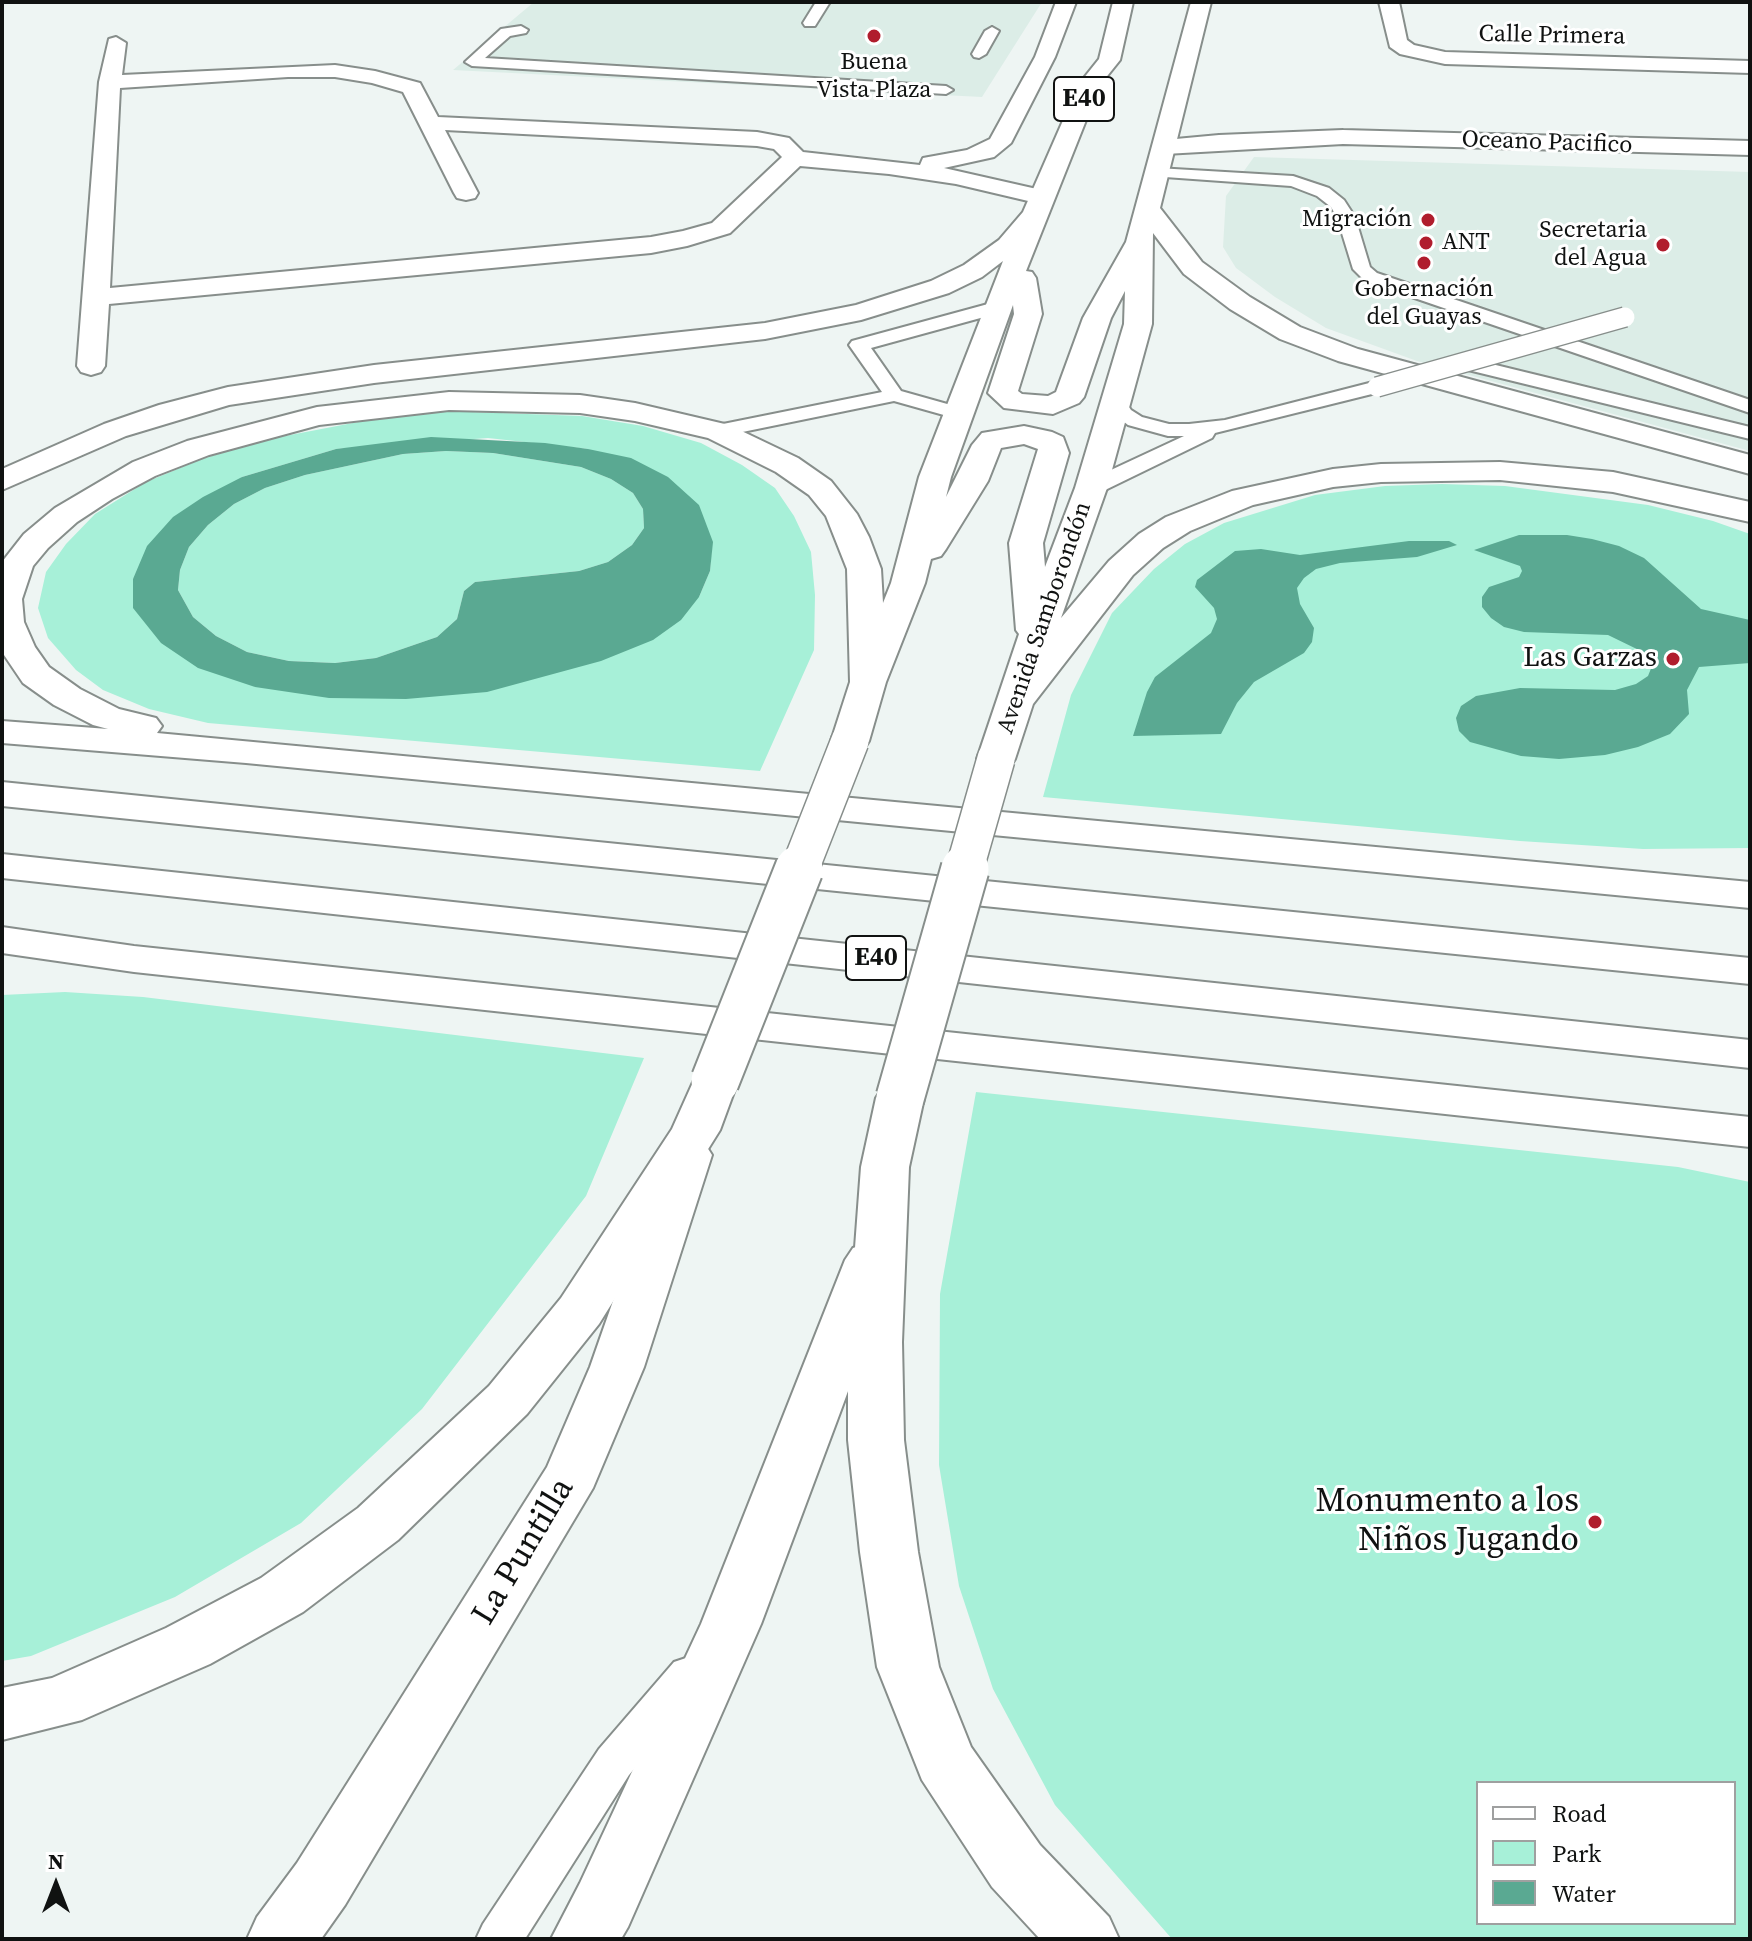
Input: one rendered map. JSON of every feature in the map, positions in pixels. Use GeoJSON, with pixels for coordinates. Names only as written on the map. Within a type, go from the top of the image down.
{"type":"FeatureCollection","features":[{"type":"Feature","properties":{"kind":"main road"},"geometry":{"type":"LineString","coordinates":[[889,167],[970,157],[999,143],[1022,106],[1066,2]]}},
{"type":"Feature","properties":{"kind":"main road","name":"E40"},"geometry":{"type":"LineString","coordinates":[[706,1105],[850,741],[868,682],[908,583],[935,477],[958,413],[1039,204],[1090,84],[1109,60],[1123,2]]}},
{"type":"Feature","properties":{"kind":"main road","name":"Avenida Samborondón"},"geometry":{"type":"LineString","coordinates":[[1085,1939],[1016,1866],[945,1761],[908,1667],[889,1552],[876,1440],[875,1342],[881,1233],[885,1167],[900,1098],[996,759],[1035,640],[1091,488],[1138,324],[1139,240],[1156,191],[1165,147],[1188,115],[1201,2]]}},
{"type":"Feature","properties":{"kind":"main road","name":"Calle Primera"},"geometry":{"type":"LineString","coordinates":[[1389,2],[1397,43],[1407,50],[1445,58],[1750,67]]}},
{"type":"Feature","properties":{"kind":"main road"},"geometry":{"type":"LineString","coordinates":[[91,366],[110,82],[116,43]]}},
{"type":"Feature","properties":{"kind":"main road"},"geometry":{"type":"LineString","coordinates":[[110,82],[288,71],[357,73],[412,88],[466,193]]}},
{"type":"Feature","properties":{"kind":"main road","name":"Oceano Pacifico"},"geometry":{"type":"LineString","coordinates":[[1188,115],[1343,137]]}},
{"type":"Feature","properties":{"kind":"main road"},"geometry":{"type":"LineString","coordinates":[[431,123],[757,139],[781,143],[794,158]]}},
{"type":"Feature","properties":{"kind":"main road","name":"Oceano Pacifico"},"geometry":{"type":"LineString","coordinates":[[1165,147],[1343,137],[1750,148]]}},
{"type":"Feature","properties":{"kind":"main road"},"geometry":{"type":"LineString","coordinates":[[2,481],[115,430],[228,396],[359,376],[765,331],[861,312],[940,287],[973,271],[1008,245],[1039,204],[986,182],[889,167],[794,158],[721,228],[687,238],[651,245],[98,297]]}},
{"type":"Feature","properties":{"kind":"main road"},"geometry":{"type":"LineString","coordinates":[[1156,191],[1193,268],[1240,303],[1290,333],[1363,359],[1750,465]]}},
{"type":"Feature","properties":{"kind":"main road"},"geometry":{"type":"LineString","coordinates":[[1019,255],[1028,314],[1003,393],[1014,402],[1053,405],[1069,397],[1097,318],[1139,240]]}},
{"type":"Feature","properties":{"kind":"main road"},"geometry":{"type":"LineString","coordinates":[[246,751],[106,717],[67,697],[36,675],[6,622],[5,599],[17,565],[36,541],[66,515],[144,469],[238,435],[317,416],[449,401],[580,404],[635,412],[718,431],[787,465],[820,488],[841,514],[864,569],[868,682]]}},
{"type":"Feature","properties":{"kind":"main road"},"geometry":{"type":"LineString","coordinates":[[908,583],[972,481],[987,445],[993,439],[1006,436],[1041,438],[1052,444],[1054,453],[1026,543],[1035,640]]}},
{"type":"Feature","properties":{"kind":"main road"},"geometry":{"type":"LineString","coordinates":[[1018,698],[1092,601],[1121,568],[1151,541],[1209,511],[1258,494],[1333,478],[1381,473],[1500,471],[1613,482],[1750,512]]}},
{"type":"Feature","properties":{"kind":"main road"},"geometry":{"type":"LineString","coordinates":[[2,732],[246,751],[1750,895]]}},
{"type":"Feature","properties":{"kind":"main road"},"geometry":{"type":"LineString","coordinates":[[2,794],[1750,971]]}},
{"type":"Feature","properties":{"kind":"main road","name":"E40"},"geometry":{"type":"LineString","coordinates":[[2,866],[1750,1054]]}},
{"type":"Feature","properties":{"kind":"main road"},"geometry":{"type":"LineString","coordinates":[[1550,876],[1750,880]]}},
{"type":"Feature","properties":{"kind":"main road"},"geometry":{"type":"LineString","coordinates":[[2,940],[134,959],[1750,1132]]}},
{"type":"Feature","properties":{"kind":"main road"},"geometry":{"type":"LineString","coordinates":[[2,968],[134,959]]}},
{"type":"Feature","properties":{"kind":"main road"},"geometry":{"type":"LineString","coordinates":[[2,1714],[60,1702],[188,1646],[282,1595],[378,1524],[508,1400],[580,1311],[706,1105]]}},
{"type":"Feature","properties":{"kind":"main road","name":"La Puntilla"},"geometry":{"type":"LineString","coordinates":[[281,1939],[321,1884],[573,1473],[617,1367],[706,1105]]}},
{"type":"Feature","properties":{"kind":"main road"},"geometry":{"type":"LineString","coordinates":[[1609,1119],[1750,1147]]}},
{"type":"Feature","properties":{"kind":"main road"},"geometry":{"type":"LineString","coordinates":[[585,1939],[604,1905],[731,1624],[881,1233]]}},
{"type":"Feature","properties":{"kind":"lane"},"geometry":{"type":"LineString","coordinates":[[810,23],[823,2]]}},
{"type":"Feature","properties":{"kind":"lane"},"geometry":{"type":"LineString","coordinates":[[521,30],[506,32],[472,62],[946,90]]}},
{"type":"Feature","properties":{"kind":"lane"},"geometry":{"type":"LineString","coordinates":[[979,54],[992,31]]}},
{"type":"Feature","properties":{"kind":"lane"},"geometry":{"type":"LineString","coordinates":[[1156,191],[1293,181],[1323,192],[1338,204],[1346,217],[1362,269],[1371,277],[1750,407]]}},
{"type":"Feature","properties":{"kind":"lane"},"geometry":{"type":"LineString","coordinates":[[894,395],[859,345],[999,307]]}},
{"type":"Feature","properties":{"kind":"lane"},"geometry":{"type":"LineString","coordinates":[[1116,402],[1124,414],[1135,421],[1168,430],[1225,426],[1467,364],[1625,317]]}},
{"type":"Feature","properties":{"kind":"lane"},"geometry":{"type":"LineString","coordinates":[[1467,364],[1750,433]]}},
{"type":"Feature","properties":{"kind":"lane"},"geometry":{"type":"LineString","coordinates":[[718,431],[894,395],[958,413]]}},
{"type":"Feature","properties":{"kind":"lane"},"geometry":{"type":"LineString","coordinates":[[1091,488],[1225,426]]}},
{"type":"Feature","properties":{"kind":"lane"},"geometry":{"type":"LineString","coordinates":[[499,1939],[614,1762],[731,1624]]}},
{"type":"Feature","properties":{"kind":"lane"},"geometry":{"type":"LineString","coordinates":[[298,1939],[321,1884]]}},
{"type":"Feature","properties":{"kind":"shaded area"},"geometry":{"type":"Polygon","coordinates":[[[534,2],[1042,2],[982,97],[453,70],[534,2]]]}},
{"type":"Feature","properties":{"kind":"shaded area"},"geometry":{"type":"Polygon","coordinates":[[[1254,157],[1750,172],[1750,451],[1417,361],[1326,328],[1275,297],[1236,268],[1223,247],[1226,196],[1254,157]]]}},
{"type":"Feature","properties":{"kind":"green space"},"geometry":{"type":"Polygon","coordinates":[[[445,411],[582,416],[643,426],[701,443],[742,465],[775,488],[794,516],[811,552],[815,595],[814,650],[760,771],[208,723],[149,709],[103,690],[76,670],[48,638],[38,608],[46,572],[66,544],[95,514],[146,482],[202,459],[264,440],[384,417],[445,411]],[[488,438],[336,449],[242,477],[133,579],[255,687],[699,597],[710,571],[712,542],[588,449],[488,438]]]}},
{"type":"Feature","properties":{"kind":"green space"},"geometry":{"type":"Polygon","coordinates":[[[446,451],[493,453],[581,467],[611,479],[633,493],[643,509],[644,528],[632,545],[608,562],[579,571],[475,582],[464,591],[457,619],[437,637],[376,658],[335,663],[289,661],[247,652],[216,636],[193,617],[178,590],[180,570],[189,547],[208,525],[234,504],[265,488],[305,475],[403,454],[446,451]]]}},
{"type":"Feature","properties":{"kind":"green space"},"geometry":{"type":"Polygon","coordinates":[[[1385,486],[1505,486],[1648,505],[1750,534],[1750,848],[1643,849],[1520,841],[1043,797],[1071,695],[1112,613],[1154,569],[1185,544],[1224,523],[1315,495],[1385,486]]]}},
{"type":"Feature","properties":{"kind":"green space"},"geometry":{"type":"Polygon","coordinates":[[[65,992],[143,997],[644,1058],[586,1196],[422,1409],[301,1523],[175,1597],[31,1656],[2,1661],[2,995],[65,992]]]}},
{"type":"Feature","properties":{"kind":"green space"},"geometry":{"type":"Polygon","coordinates":[[[976,1092],[1678,1167],[1750,1182],[1750,1939],[1172,1939],[1055,1805],[993,1689],[959,1586],[939,1465],[940,1294],[976,1092]]]}},
{"type":"Feature","properties":{"kind":"water"},"geometry":{"type":"Polygon","coordinates":[[[431,437],[545,443],[631,458],[668,477],[699,505],[713,542],[710,571],[699,597],[681,620],[653,640],[601,661],[487,692],[406,699],[329,698],[255,687],[198,668],[161,643],[133,608],[133,579],[147,546],[173,517],[242,477],[336,449],[431,437]],[[446,451],[403,454],[305,475],[265,488],[234,504],[208,525],[189,547],[180,570],[178,590],[193,617],[216,636],[247,652],[289,661],[335,663],[376,658],[437,637],[457,619],[464,591],[475,582],[579,571],[608,562],[632,545],[644,528],[643,509],[633,493],[611,479],[581,467],[493,453],[446,451]]]}},
{"type":"Feature","properties":{"kind":"water"},"geometry":{"type":"Polygon","coordinates":[[[1519,535],[1567,535],[1592,539],[1619,546],[1644,558],[1701,609],[1750,620],[1750,663],[1699,667],[1687,690],[1689,714],[1670,734],[1638,747],[1605,755],[1559,759],[1521,756],[1470,742],[1459,731],[1456,718],[1461,706],[1476,696],[1520,688],[1615,690],[1636,684],[1648,676],[1652,666],[1645,653],[1608,635],[1524,632],[1504,627],[1491,618],[1482,607],[1482,597],[1489,587],[1519,577],[1522,571],[1520,566],[1474,550],[1519,535]]]}},
{"type":"Feature","properties":{"kind":"water"},"geometry":{"type":"Polygon","coordinates":[[[1409,541],[1449,541],[1457,545],[1417,557],[1340,563],[1316,569],[1304,578],[1297,588],[1300,604],[1314,628],[1312,642],[1304,653],[1254,682],[1237,703],[1221,734],[1133,736],[1155,677],[1211,633],[1217,619],[1214,608],[1195,587],[1197,580],[1235,551],[1261,549],[1300,555],[1409,541]]]}},
{"type":"Feature","properties":{"kind":"place","name":"Buena Vista Plaza"},"geometry":{"type":"Point","coordinates":[874,36]}},
{"type":"Feature","properties":{"kind":"place","name":"Migración"},"geometry":{"type":"Point","coordinates":[1428,220]}},
{"type":"Feature","properties":{"kind":"place","name":"ANT"},"geometry":{"type":"Point","coordinates":[1426,243]}},
{"type":"Feature","properties":{"kind":"place","name":"Secretaria del Agua"},"geometry":{"type":"Point","coordinates":[1663,245]}},
{"type":"Feature","properties":{"kind":"place","name":"Gobernación del Guayas"},"geometry":{"type":"Point","coordinates":[1424,263]}},
{"type":"Feature","properties":{"kind":"place","name":"Las Garzas"},"geometry":{"type":"Point","coordinates":[1673,659]}},
{"type":"Feature","properties":{"kind":"place","name":"Monumento a los Niños Jugando"},"geometry":{"type":"Point","coordinates":[1595,1522]}}]}
